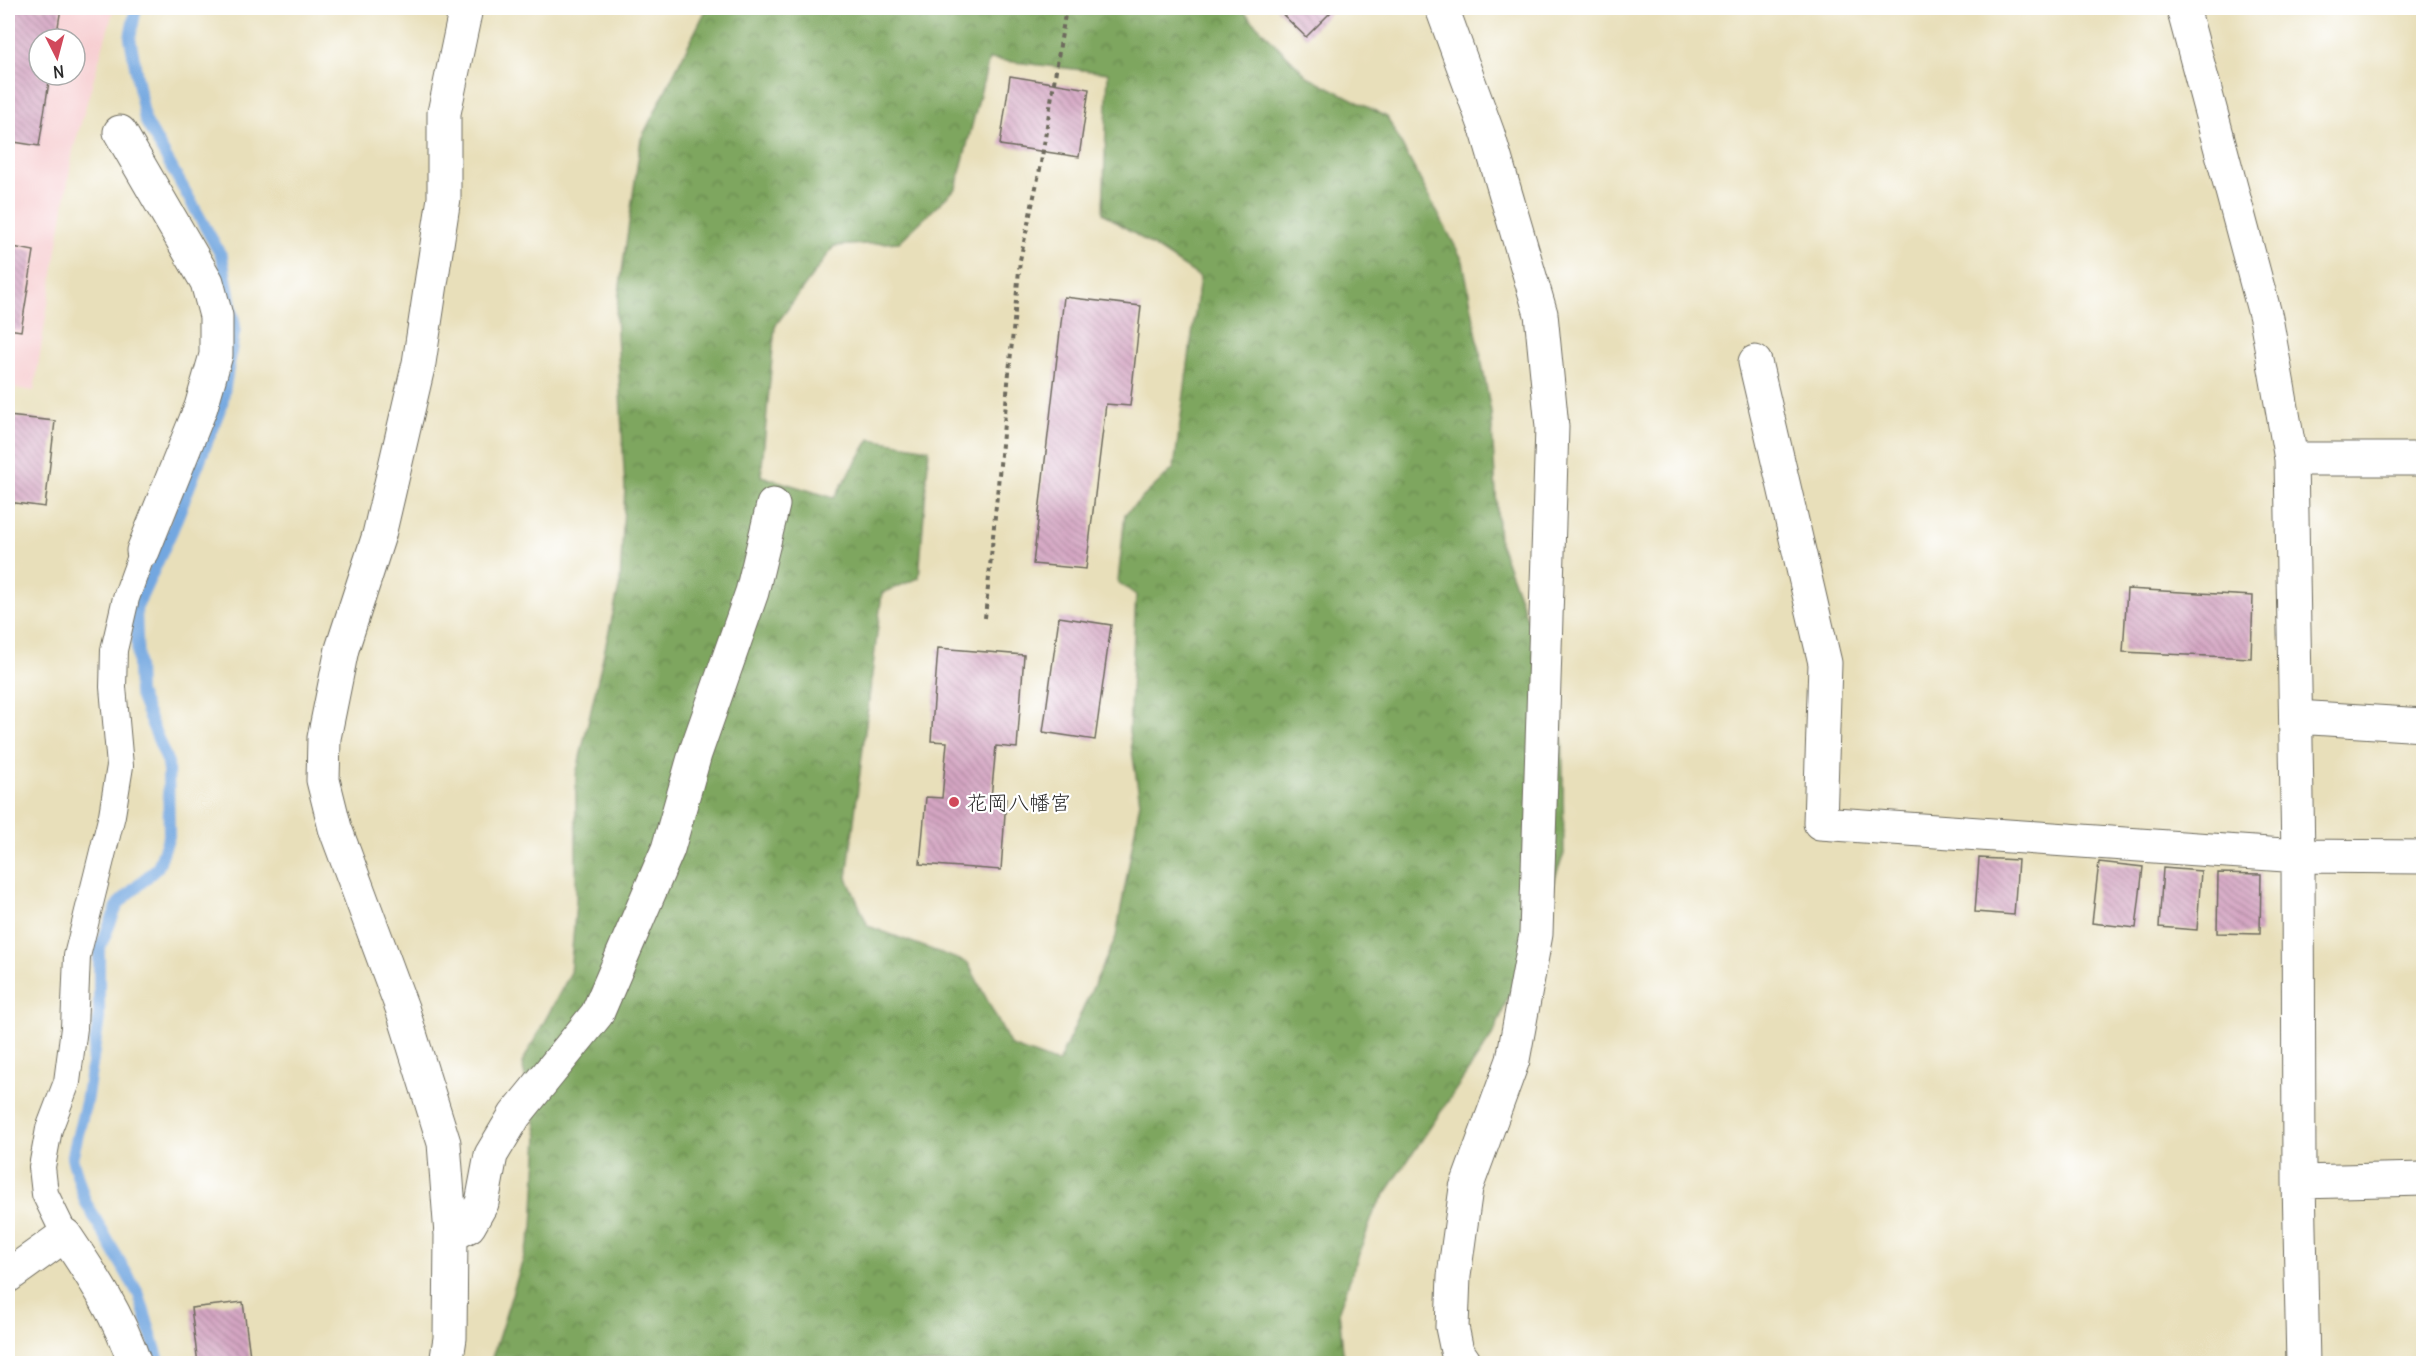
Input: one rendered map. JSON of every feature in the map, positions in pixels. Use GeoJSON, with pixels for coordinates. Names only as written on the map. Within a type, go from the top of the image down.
{"type":"FeatureCollection","features":[{"type":"Feature","properties":{"kind":"street"},"geometry":{"type":"LineString","coordinates":[[446,1364],[450,1338],[451,1235],[444,1143],[402,1008],[335,828],[323,780],[324,738],[342,649],[379,535],[419,363],[444,198],[444,113],[466,8]]}},
{"type":"Feature","properties":{"kind":"street"},"geometry":{"type":"LineString","coordinates":[[1442,8],[1488,134],[1541,314],[1552,427],[1536,934],[1513,1060],[1466,1188],[1454,1276],[1452,1327],[1457,1351],[1466,1364]]}},
{"type":"Feature","properties":{"kind":"street"},"geometry":{"type":"LineString","coordinates":[[2183,8],[2266,318],[2290,459],[2298,856],[2299,1182],[2303,1364]]}},
{"type":"Feature","properties":{"kind":"street"},"geometry":{"type":"LineString","coordinates":[[120,132],[207,282],[216,316],[216,355],[201,407],[143,551]]}},
{"type":"Feature","properties":{"kind":"street"},"geometry":{"type":"LineString","coordinates":[[1755,362],[1825,663],[1820,823],[2298,856],[2424,857]]}},
{"type":"Feature","properties":{"kind":"street"},"geometry":{"type":"LineString","coordinates":[[2290,459],[2424,459]]}},
{"type":"Feature","properties":{"kind":"street"},"geometry":{"type":"LineString","coordinates":[[451,1235],[469,1226],[482,1203],[491,1155],[515,1115],[597,1014],[668,849],[695,754],[752,592],[773,505]]}},
{"type":"Feature","properties":{"kind":"street"},"geometry":{"type":"LineString","coordinates":[[2296,717],[2424,725]]}},
{"type":"Feature","properties":{"kind":"street"},"geometry":{"type":"LineString","coordinates":[[2299,1182],[2424,1179]]}},
{"type":"Feature","properties":{"kind":"street"},"geometry":{"type":"LineString","coordinates":[[8,1275],[65,1235],[104,1293],[122,1326],[135,1364]]}},
{"type":"Feature","properties":{"kind":"lane"},"geometry":{"type":"LineString","coordinates":[[65,1235],[45,1194],[42,1167],[49,1129],[67,1082],[74,1028],[77,956],[112,815],[120,765],[113,687],[114,650],[126,598],[143,551]]}},
{"type":"Feature","properties":{"kind":"path"},"geometry":{"type":"LineString","coordinates":[[985,618],[1020,260],[1040,169],[1066,8]]}},
{"type":"Feature","properties":{"kind":"shaded area"},"geometry":{"type":"Polygon","coordinates":[[[8,8],[114,8],[73,151],[34,391],[8,387],[8,8]]]}},
{"type":"Feature","properties":{"kind":"green space"},"geometry":{"type":"Polygon","coordinates":[[[707,8],[1240,8],[1307,76],[1387,117],[1463,261],[1491,412],[1499,542],[1562,713],[1564,854],[1494,1033],[1375,1209],[1339,1310],[1344,1363],[490,1364],[533,1228],[538,1136],[522,1063],[570,974],[576,902],[576,775],[620,583],[625,489],[616,314],[641,139],[707,8]],[[989,59],[956,188],[899,242],[834,246],[775,326],[761,476],[834,498],[870,439],[929,449],[919,578],[882,593],[847,878],[868,926],[968,963],[1011,1046],[1058,1063],[1116,937],[1140,802],[1129,731],[1136,595],[1118,582],[1125,514],[1174,468],[1200,277],[1103,213],[1108,73],[989,59]]]}},
{"type":"Feature","properties":{"kind":"building"},"geometry":{"type":"Polygon","coordinates":[[[8,8],[61,8],[58,27],[27,27],[27,87],[48,87],[39,146],[8,141],[8,8]]]}},
{"type":"Feature","properties":{"kind":"building"},"geometry":{"type":"Polygon","coordinates":[[[1276,8],[1335,8],[1306,37],[1276,8]]]}},
{"type":"Feature","properties":{"kind":"building"},"geometry":{"type":"Polygon","coordinates":[[[1010,76],[1089,89],[1079,157],[1000,145],[1010,76]]]}},
{"type":"Feature","properties":{"kind":"building"},"geometry":{"type":"Polygon","coordinates":[[[8,246],[34,251],[21,331],[8,329],[8,246]]]}},
{"type":"Feature","properties":{"kind":"building"},"geometry":{"type":"Polygon","coordinates":[[[1064,297],[1141,306],[1130,406],[1106,404],[1086,569],[1033,564],[1064,297]]]}},
{"type":"Feature","properties":{"kind":"building"},"geometry":{"type":"Polygon","coordinates":[[[8,416],[55,421],[45,507],[8,502],[8,416]]]}},
{"type":"Feature","properties":{"kind":"building"},"geometry":{"type":"Polygon","coordinates":[[[2127,589],[2253,596],[2251,658],[2123,652],[2127,589]]]}},
{"type":"Feature","properties":{"kind":"building"},"geometry":{"type":"Polygon","coordinates":[[[1059,617],[1111,625],[1095,740],[1043,732],[1059,617]]]}},
{"type":"Feature","properties":{"kind":"building"},"geometry":{"type":"Polygon","coordinates":[[[938,648],[1024,655],[1017,748],[996,746],[991,798],[1006,799],[1001,870],[920,864],[926,797],[942,798],[947,742],[931,741],[938,648]]]}},
{"type":"Feature","properties":{"kind":"building"},"geometry":{"type":"Polygon","coordinates":[[[1979,858],[2018,860],[2014,915],[1975,912],[1979,858]]]}},
{"type":"Feature","properties":{"kind":"building"},"geometry":{"type":"Polygon","coordinates":[[[2099,862],[2143,867],[2136,928],[2092,923],[2099,862]]]}},
{"type":"Feature","properties":{"kind":"building"},"geometry":{"type":"Polygon","coordinates":[[[2163,868],[2201,871],[2197,930],[2159,927],[2163,868]]]}},
{"type":"Feature","properties":{"kind":"building"},"geometry":{"type":"Polygon","coordinates":[[[2218,873],[2261,874],[2260,934],[2217,933],[2218,873]]]}},
{"type":"Feature","properties":{"kind":"building"},"geometry":{"type":"Polygon","coordinates":[[[243,1302],[251,1364],[198,1364],[191,1308],[243,1302]]]}},
{"type":"Feature","properties":{"kind":"waterway"},"geometry":{"type":"LineString","coordinates":[[136,8],[130,38],[145,120],[222,257],[235,327],[222,404],[172,531],[136,609],[139,693],[168,763],[169,836],[158,867],[118,904],[99,950],[99,1018],[86,1102],[72,1158],[85,1201],[139,1295],[160,1364]]}},
{"type":"Feature","properties":{"kind":"place","name":"花岡八幡宮"},"geometry":{"type":"Point","coordinates":[954,802]}}]}
